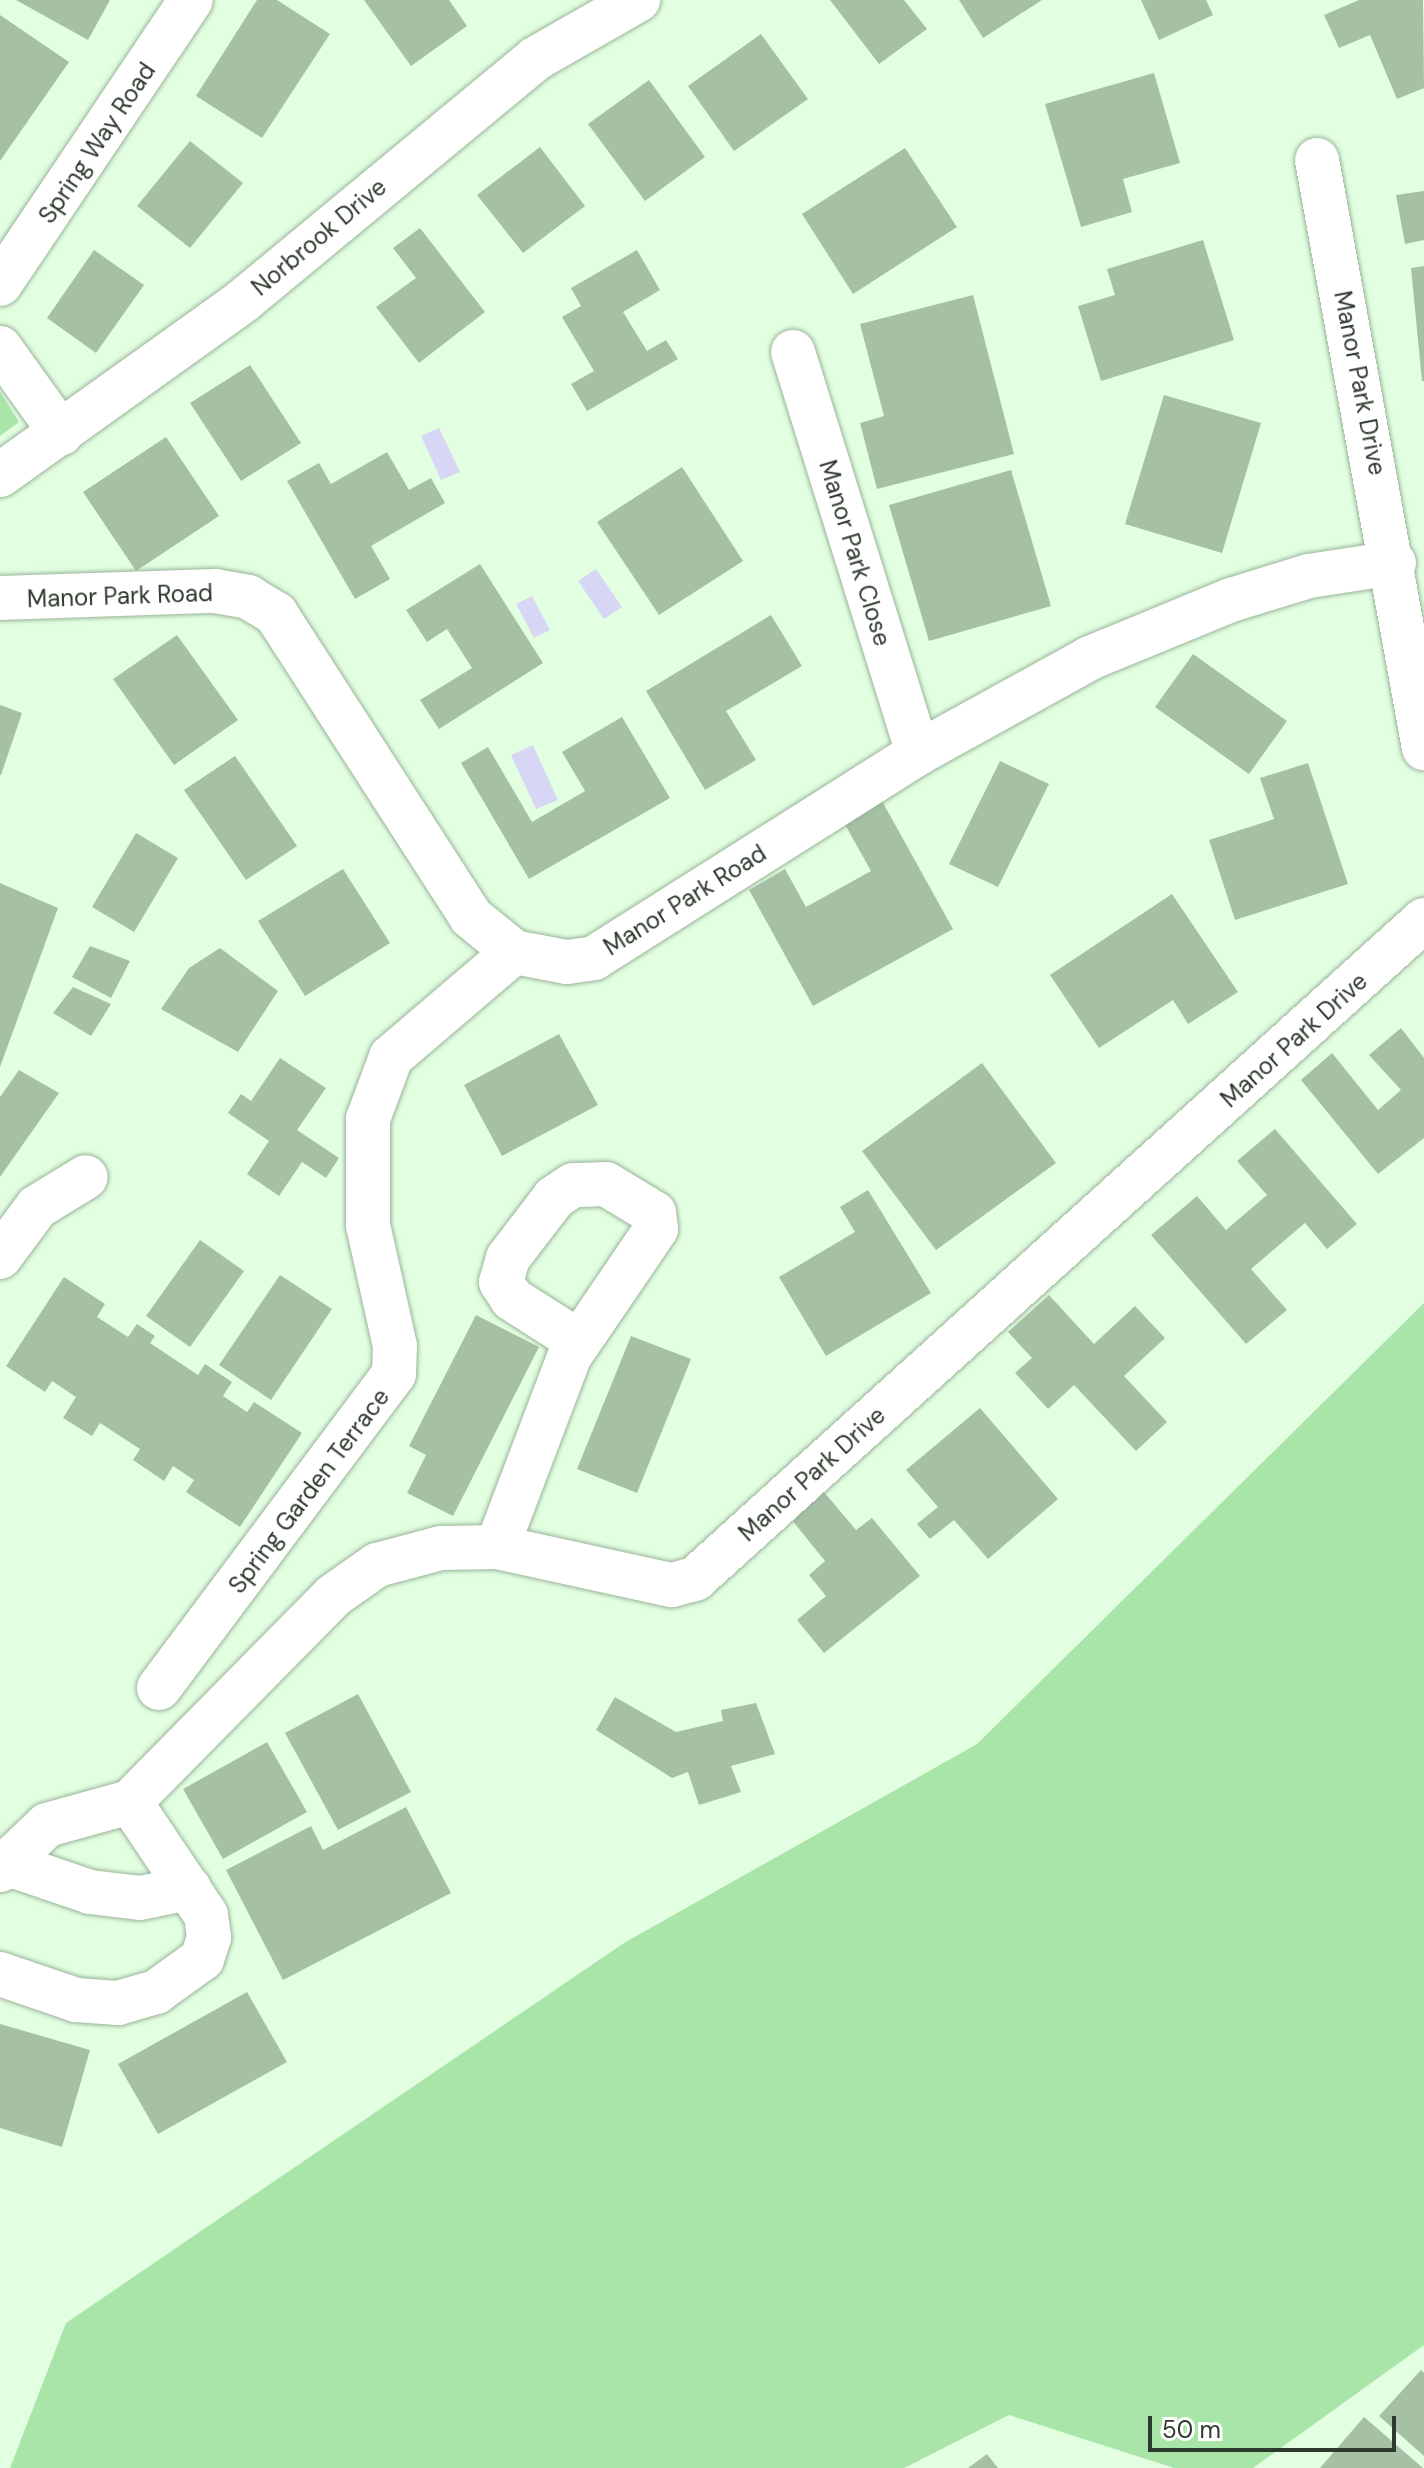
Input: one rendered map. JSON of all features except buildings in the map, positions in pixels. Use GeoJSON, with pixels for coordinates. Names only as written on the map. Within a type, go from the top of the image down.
{"type":"FeatureCollection","features":[{"type":"Feature","properties":{"kind":"street","name":"Spring Way Road"},"geometry":{"type":"LineString","coordinates":[[0,284],[191,0]]}},
{"type":"Feature","properties":{"kind":"street","name":"Norbrook Drive"},"geometry":{"type":"LineString","coordinates":[[0,475],[244,300],[535,59],[638,0]]}},
{"type":"Feature","properties":{"kind":"street","name":"Manor Park Drive"},"geometry":{"type":"LineString","coordinates":[[1317,160],[1394,563],[1424,748]]}},
{"type":"Feature","properties":{"kind":"street"},"geometry":{"type":"LineString","coordinates":[[0,348],[61,433]]}},
{"type":"Feature","properties":{"kind":"street","name":"Manor Park Close"},"geometry":{"type":"LineString","coordinates":[[793,352],[918,753]]}},
{"type":"Feature","properties":{"kind":"street","name":"Manor Park Road"},"geometry":{"type":"LineString","coordinates":[[0,598],[215,591],[276,614],[471,917],[514,952],[540,961],[594,958],[918,753],[1090,658],[1231,600],[1309,576],[1394,563]]}},
{"type":"Feature","properties":{"kind":"street","name":"Manor Park Drive"},"geometry":{"type":"LineString","coordinates":[[130,1802],[333,1596],[366,1573],[441,1548],[497,1547],[672,1585],[695,1579],[1424,920]]}},
{"type":"Feature","properties":{"kind":"street","name":"Spring Garden Terrace"},"geometry":{"type":"LineString","coordinates":[[159,1688],[394,1374],[395,1346],[368,1225],[368,1119],[391,1057],[514,952]]}},
{"type":"Feature","properties":{"kind":"street"},"geometry":{"type":"LineString","coordinates":[[0,1257],[37,1207],[86,1177]]}},
{"type":"Feature","properties":{"kind":"street"},"geometry":{"type":"LineString","coordinates":[[497,1547],[578,1341]]}},
{"type":"Feature","properties":{"kind":"street"},"geometry":{"type":"LineString","coordinates":[[0,1974],[76,2000],[118,2003],[156,1992],[202,1959],[209,1937],[189,1888],[130,1802],[47,1825],[2,1866]]}},
{"type":"Feature","properties":{"kind":"street"},"geometry":{"type":"LineString","coordinates":[[2,1866],[90,1892],[140,1898],[189,1888]]}},
{"type":"Feature","properties":{"kind":"green space"},"geometry":{"type":"Polygon","coordinates":[[[0,392],[19,422],[0,436],[0,392]]]}},
{"type":"Feature","properties":{"kind":"green space"},"geometry":{"type":"Polygon","coordinates":[[[1424,1303],[1424,2345],[1253,2468],[1174,2468],[1009,2415],[904,2468],[10,2468],[66,2323],[624,1943],[977,1744],[1424,1303]]]}},
{"type":"Feature","properties":{"kind":"water"},"geometry":{"type":"Polygon","coordinates":[[[439,428],[460,472],[441,480],[421,436],[439,428]]]}},
{"type":"Feature","properties":{"kind":"water"},"geometry":{"type":"Polygon","coordinates":[[[596,569],[622,607],[604,619],[578,581],[596,569]]]}},
{"type":"Feature","properties":{"kind":"water"},"geometry":{"type":"Polygon","coordinates":[[[532,596],[550,630],[534,638],[516,604],[532,596]]]}},
{"type":"Feature","properties":{"kind":"water"},"geometry":{"type":"Polygon","coordinates":[[[533,745],[558,800],[536,809],[511,755],[533,745]]]}}]}
